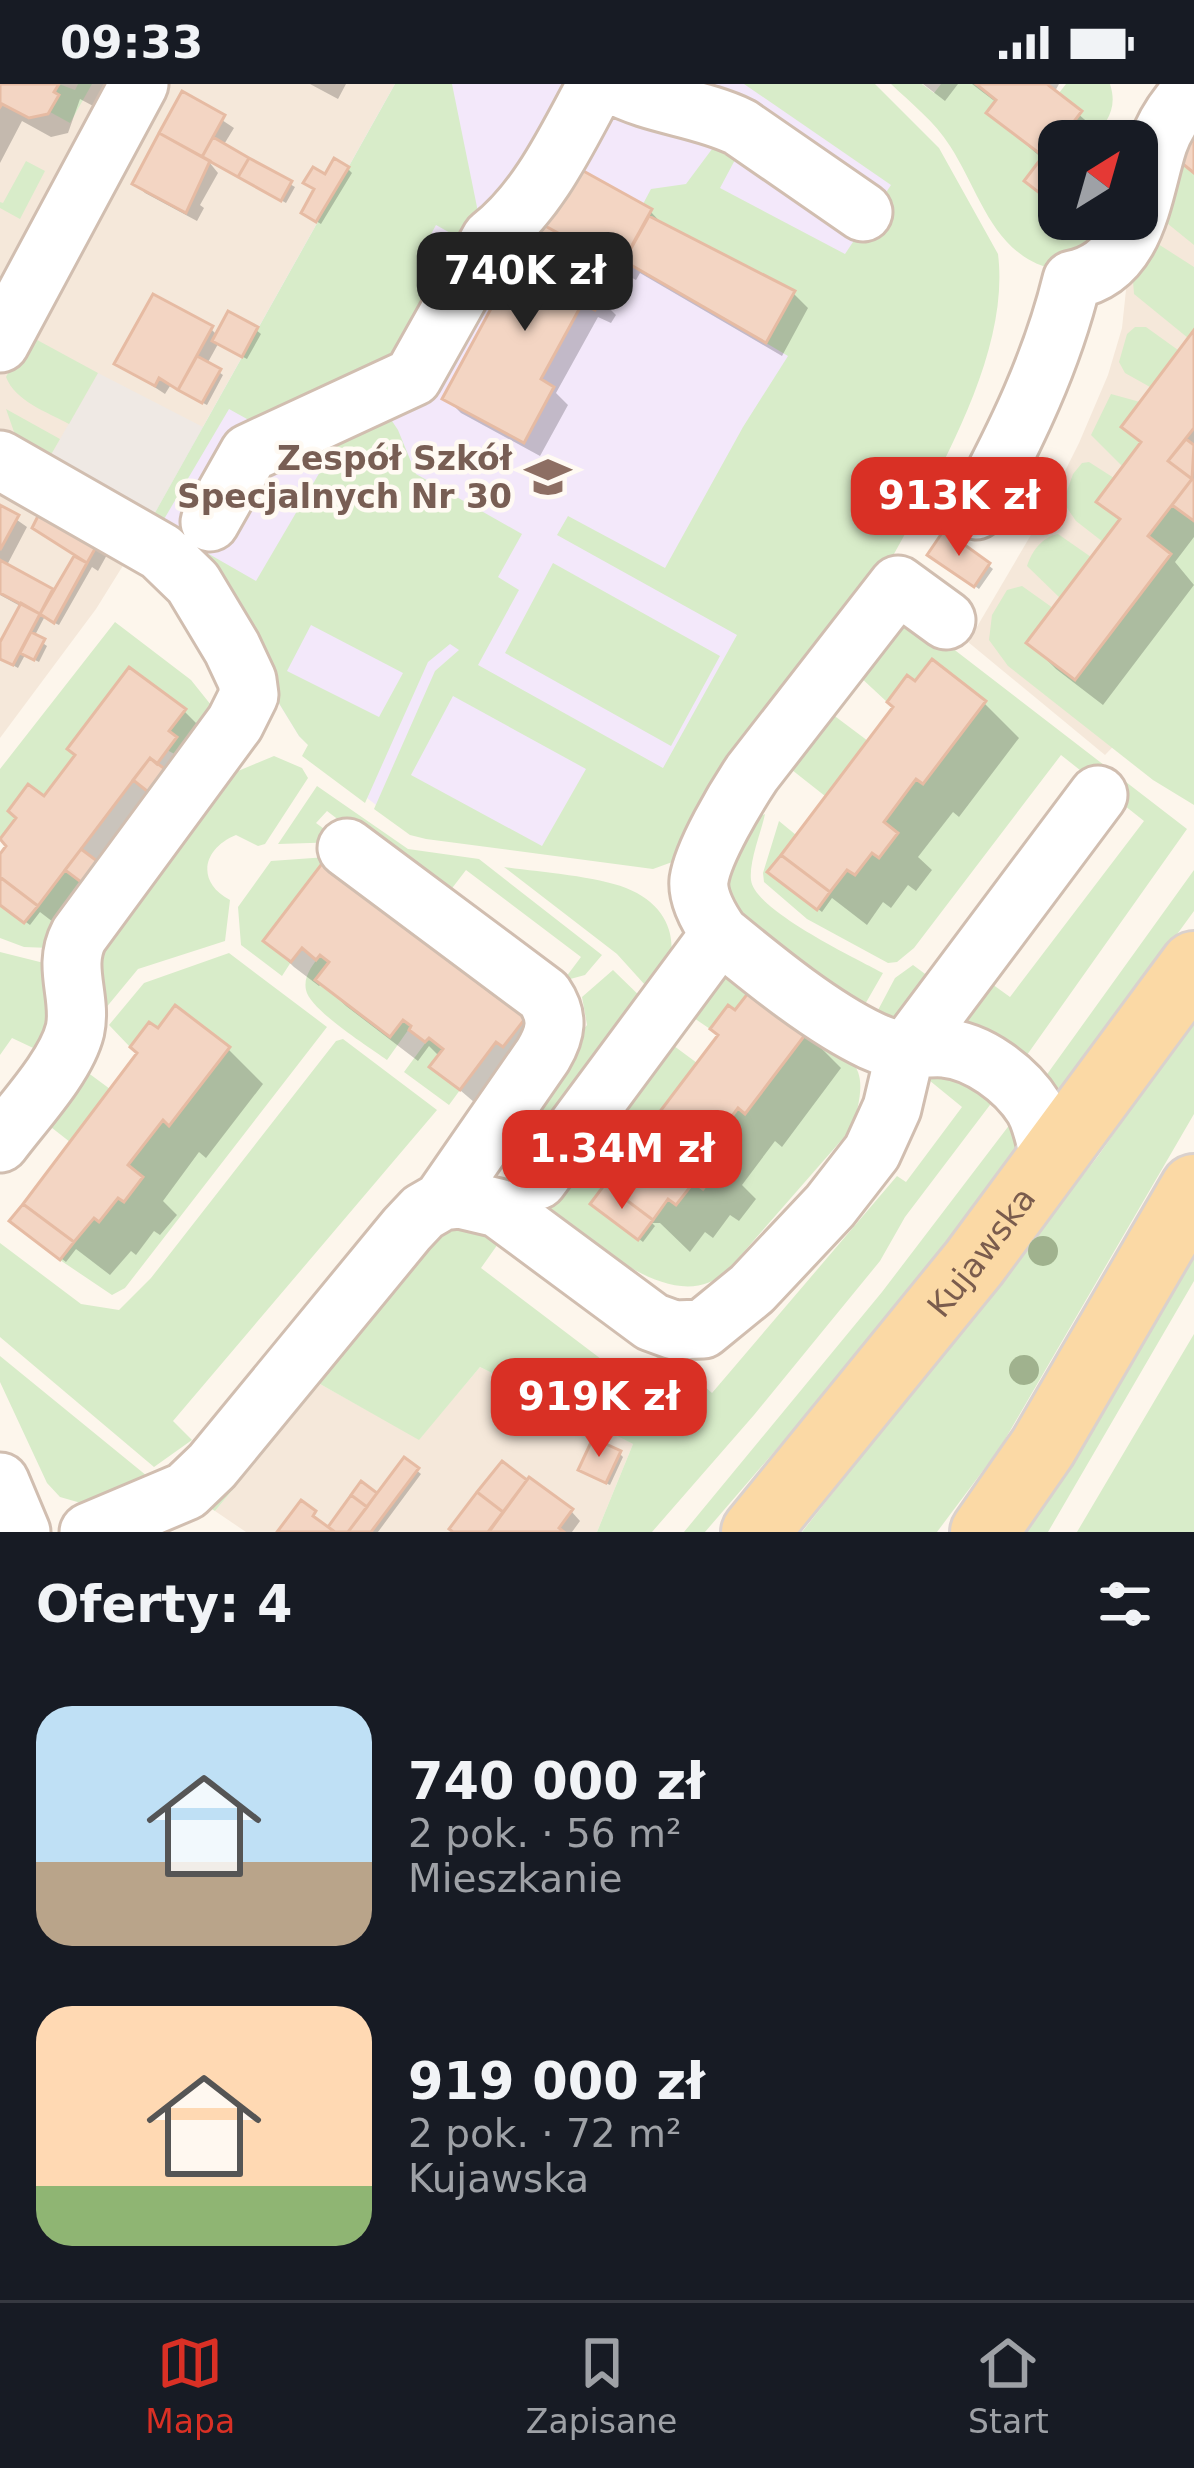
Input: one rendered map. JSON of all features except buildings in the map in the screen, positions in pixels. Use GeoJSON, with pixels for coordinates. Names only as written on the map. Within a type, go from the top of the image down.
{"type":"FeatureCollection","features":[{"type":"Feature","properties":{"kind":"main road","name":"Kujawska"},"geometry":{"type":"LineString","coordinates":[[755,1532],[883,1377],[1194,965]]}},
{"type":"Feature","properties":{"kind":"main road"},"geometry":{"type":"LineString","coordinates":[[985,1532],[1043,1447],[1194,1188]]}},
{"type":"Feature","properties":{"kind":"street"},"geometry":{"type":"LineString","coordinates":[[0,343],[139,84]]}},
{"type":"Feature","properties":{"kind":"street"},"geometry":{"type":"LineString","coordinates":[[210,522],[249,453],[412,377],[491,238],[510,223],[561,150],[597,84]]}},
{"type":"Feature","properties":{"kind":"street"},"geometry":{"type":"LineString","coordinates":[[613,84],[645,99],[723,119],[863,212]]}},
{"type":"Feature","properties":{"kind":"street"},"geometry":{"type":"LineString","coordinates":[[976,510],[1023,424],[1064,315],[1072,280],[1104,266],[1126,239],[1148,193],[1160,139],[1194,88]]}},
{"type":"Feature","properties":{"kind":"street"},"geometry":{"type":"LineString","coordinates":[[0,460],[161,552],[194,584],[242,666],[249,695],[235,723],[79,935],[70,964],[75,1029],[53,1072],[0,1142]]}},
{"type":"Feature","properties":{"kind":"street"},"geometry":{"type":"LineString","coordinates":[[946,620],[898,585],[752,773],[733,802],[698,881],[707,916],[720,934],[868,1039],[905,1053],[939,1048],[966,1052],[994,1068],[1020,1090],[1034,1110],[1050,1161]]}},
{"type":"Feature","properties":{"kind":"street"},"geometry":{"type":"LineString","coordinates":[[89,1532],[157,1522],[212,1466],[406,1229],[423,1211],[442,1201],[460,1199],[498,1208],[652,1322],[674,1330],[703,1329],[752,1288],[830,1206],[872,1152],[892,1108],[905,1053],[1098,795]]}},
{"type":"Feature","properties":{"kind":"street"},"geometry":{"type":"LineString","coordinates":[[347,848],[544,995],[555,1017],[552,1039],[543,1055],[442,1201]]}},
{"type":"Feature","properties":{"kind":"street"},"geometry":{"type":"LineString","coordinates":[[538,1180],[720,934]]}},
{"type":"Feature","properties":{"kind":"street"},"geometry":{"type":"LineString","coordinates":[[0,1482],[21,1532]]}},
{"type":"Feature","properties":{"kind":"shaded area"},"geometry":{"type":"Polygon","coordinates":[[[0,84],[395,84],[147,527],[96,609],[0,738],[0,84]]]}},
{"type":"Feature","properties":{"kind":"shaded area","name":"Zespół Szkół Specjalnych Nr 30"},"geometry":{"type":"Polygon","coordinates":[[[395,84],[758,84],[905,184],[659,863],[407,829],[349,784],[299,736],[197,571],[147,527],[395,84]]]}},
{"type":"Feature","properties":{"kind":"shaded area"},"geometry":{"type":"Polygon","coordinates":[[[1194,138],[1194,639],[1130,729],[1105,755],[968,642],[1079,443],[1122,328],[1130,252],[1137,240],[1158,240],[1158,202],[1194,138]]]}},
{"type":"Feature","properties":{"kind":"shaded area"},"geometry":{"type":"Polygon","coordinates":[[[98,373],[203,427],[147,527],[41,472],[98,373]]]}},
{"type":"Feature","properties":{"kind":"shaded area"},"geometry":{"type":"Polygon","coordinates":[[[480,1367],[633,1444],[597,1532],[246,1532],[215,1511],[320,1384],[419,1439],[480,1367]]]}},
{"type":"Feature","properties":{"kind":"green space"},"geometry":{"type":"Polygon","coordinates":[[[59,84],[75,90],[78,84],[92,84],[70,123],[50,112],[59,84]]]}},
{"type":"Feature","properties":{"kind":"green space"},"geometry":{"type":"Polygon","coordinates":[[[395,84],[452,84],[478,212],[463,240],[436,225],[419,256],[445,271],[394,364],[267,430],[229,409],[160,526],[256,581],[324,465],[297,448],[370,408],[392,421],[416,474],[522,534],[498,577],[519,590],[478,665],[663,768],[737,635],[557,535],[568,516],[665,568],[788,356],[766,343],[795,291],[649,216],[652,209],[643,204],[651,189],[686,184],[715,145],[736,158],[720,188],[845,254],[891,185],[744,84],[875,84],[939,148],[998,254],[999,294],[980,377],[944,461],[883,574],[870,573],[686,857],[653,869],[410,835],[374,809],[435,671],[459,650],[450,644],[428,662],[365,803],[302,756],[308,745],[198,571],[147,527],[395,84]],[[311,625],[287,671],[379,717],[403,673],[311,625]],[[453,696],[411,775],[542,846],[586,769],[453,696]]]}},
{"type":"Feature","properties":{"kind":"green space"},"geometry":{"type":"Polygon","coordinates":[[[891,84],[922,84],[934,93],[941,84],[976,84],[996,100],[987,113],[1038,152],[1038,163],[1024,181],[1038,192],[1038,240],[1099,240],[1057,270],[1018,252],[991,221],[944,137],[891,84]]]}},
{"type":"Feature","properties":{"kind":"green space"},"geometry":{"type":"Polygon","coordinates":[[[1066,84],[1110,84],[1110,115],[1107,120],[1075,120],[1082,111],[1059,93],[1066,84]]]}},
{"type":"Feature","properties":{"kind":"green space"},"geometry":{"type":"Polygon","coordinates":[[[1194,104],[1194,245],[1158,212],[1194,104]]]}},
{"type":"Feature","properties":{"kind":"green space"},"geometry":{"type":"Polygon","coordinates":[[[26,161],[45,171],[20,219],[0,208],[0,202],[26,161]]]}},
{"type":"Feature","properties":{"kind":"green space"},"geometry":{"type":"Polygon","coordinates":[[[1155,242],[1194,267],[1194,330],[1188,338],[1134,294],[1132,268],[1155,242]]]}},
{"type":"Feature","properties":{"kind":"green space"},"geometry":{"type":"Polygon","coordinates":[[[1135,327],[1146,327],[1178,350],[1150,387],[1125,373],[1119,362],[1127,334],[1135,327]]]}},
{"type":"Feature","properties":{"kind":"green space"},"geometry":{"type":"Polygon","coordinates":[[[28,335],[98,373],[69,424],[24,399],[6,377],[28,335]]]}},
{"type":"Feature","properties":{"kind":"green space"},"geometry":{"type":"Polygon","coordinates":[[[1111,394],[1140,402],[1121,427],[1141,442],[1123,467],[1091,435],[1111,394]]]}},
{"type":"Feature","properties":{"kind":"green space"},"geometry":{"type":"Polygon","coordinates":[[[6,409],[60,439],[41,472],[21,452],[6,409]]]}},
{"type":"Feature","properties":{"kind":"green space"},"geometry":{"type":"Polygon","coordinates":[[[1089,462],[1114,478],[1097,501],[1120,519],[1103,542],[1076,521],[1063,502],[1073,474],[1089,462]]]}},
{"type":"Feature","properties":{"kind":"green space"},"geometry":{"type":"Polygon","coordinates":[[[1172,505],[1194,521],[1194,805],[1153,780],[1008,666],[989,640],[992,615],[1007,590],[1022,586],[1053,608],[1026,643],[1076,680],[1171,554],[1148,536],[1172,505]]]}},
{"type":"Feature","properties":{"kind":"green space"},"geometry":{"type":"Polygon","coordinates":[[[1058,534],[1091,557],[1060,598],[1027,566],[1038,545],[1058,534]]]}},
{"type":"Feature","properties":{"kind":"green space"},"geometry":{"type":"Polygon","coordinates":[[[553,563],[720,656],[671,746],[505,653],[553,563]]]}},
{"type":"Feature","properties":{"kind":"green space"},"geometry":{"type":"Polygon","coordinates":[[[908,614],[1187,829],[1022,1062],[959,1029],[985,979],[1010,997],[1144,821],[1061,755],[914,948],[897,962],[888,963],[807,919],[764,882],[779,821],[796,835],[767,873],[817,909],[847,870],[855,875],[872,853],[880,858],[898,833],[884,822],[916,779],[923,784],[985,702],[932,660],[915,681],[906,676],[887,702],[858,675],[908,614]]]}},
{"type":"Feature","properties":{"kind":"green space"},"geometry":{"type":"Polygon","coordinates":[[[115,622],[191,680],[215,710],[180,757],[167,750],[177,737],[169,731],[186,709],[129,667],[68,749],[75,755],[44,796],[27,785],[8,811],[16,818],[0,839],[0,769],[115,622]]]}},
{"type":"Feature","properties":{"kind":"green space"},"geometry":{"type":"Polygon","coordinates":[[[828,711],[868,741],[825,796],[787,766],[828,711]]]}},
{"type":"Feature","properties":{"kind":"green space"},"geometry":{"type":"Polygon","coordinates":[[[274,756],[302,768],[308,778],[265,844],[258,846],[236,835],[210,857],[212,884],[230,900],[225,941],[138,969],[100,1015],[93,961],[213,789],[238,771],[274,756]]]}},
{"type":"Feature","properties":{"kind":"green space"},"geometry":{"type":"Polygon","coordinates":[[[317,786],[408,849],[479,859],[602,955],[585,975],[563,981],[581,957],[466,870],[443,900],[327,811],[316,823],[342,842],[278,844],[317,786]]]}},
{"type":"Feature","properties":{"kind":"green space"},"geometry":{"type":"Polygon","coordinates":[[[765,814],[751,872],[756,892],[787,919],[883,973],[860,1013],[731,916],[721,891],[749,820],[765,814]]]}},
{"type":"Feature","properties":{"kind":"green space"},"geometry":{"type":"Polygon","coordinates":[[[327,857],[264,941],[291,962],[282,976],[241,945],[238,907],[271,861],[327,857]]]}},
{"type":"Feature","properties":{"kind":"green space"},"geometry":{"type":"Polygon","coordinates":[[[504,867],[613,884],[656,908],[665,920],[672,949],[655,996],[617,954],[504,867]]]}},
{"type":"Feature","properties":{"kind":"green space"},"geometry":{"type":"Polygon","coordinates":[[[65,870],[85,885],[50,948],[24,947],[0,938],[0,905],[24,923],[65,870]]]}},
{"type":"Feature","properties":{"kind":"green space"},"geometry":{"type":"Polygon","coordinates":[[[1194,870],[1194,911],[1047,1113],[1035,1091],[1194,870]]]}},
{"type":"Feature","properties":{"kind":"green space"},"geometry":{"type":"Polygon","coordinates":[[[0,952],[52,965],[48,1055],[12,1038],[0,1055],[0,952]]]}},
{"type":"Feature","properties":{"kind":"green space"},"geometry":{"type":"Polygon","coordinates":[[[229,953],[327,1027],[125,1288],[112,1295],[60,1260],[94,1218],[100,1221],[118,1198],[125,1202],[143,1177],[128,1165],[163,1120],[175,1006],[158,1028],[149,1022],[130,1047],[109,1025],[144,983],[229,953]]]}},
{"type":"Feature","properties":{"kind":"green space"},"geometry":{"type":"Polygon","coordinates":[[[320,955],[329,962],[316,981],[390,1036],[403,1020],[411,1026],[387,1060],[341,1028],[310,998],[306,980],[320,955]]]}},
{"type":"Feature","properties":{"kind":"green space"},"geometry":{"type":"Polygon","coordinates":[[[913,965],[936,982],[900,1026],[877,1012],[895,978],[913,965]]]}},
{"type":"Feature","properties":{"kind":"green space"},"geometry":{"type":"Polygon","coordinates":[[[613,970],[648,1004],[514,1175],[504,1171],[497,1161],[504,1134],[521,1146],[536,1127],[520,1112],[587,1025],[582,997],[613,970]]]}},
{"type":"Feature","properties":{"kind":"green space"},"geometry":{"type":"Polygon","coordinates":[[[724,972],[800,1014],[836,1041],[858,1072],[859,1099],[853,1127],[728,1270],[707,1283],[684,1286],[635,1270],[548,1206],[606,1132],[631,1150],[637,1239],[668,1199],[677,1205],[694,1182],[723,1162],[707,1150],[738,1108],[745,1113],[735,1010],[728,1006],[710,1029],[691,1016],[724,972]]]}},
{"type":"Feature","properties":{"kind":"green space"},"geometry":{"type":"Polygon","coordinates":[[[1194,1020],[1194,1114],[1000,1448],[937,1532],[802,1532],[1098,1156],[1194,1020]]]}},
{"type":"Feature","properties":{"kind":"green space"},"geometry":{"type":"Polygon","coordinates":[[[429,1038],[443,1049],[430,1067],[460,1090],[449,1105],[404,1072],[429,1038]]]}},
{"type":"Feature","properties":{"kind":"green space"},"geometry":{"type":"Polygon","coordinates":[[[343,1039],[437,1110],[173,1421],[192,1440],[154,1467],[0,1337],[0,1243],[81,1304],[119,1310],[151,1278],[336,1041],[343,1039]]]}},
{"type":"Feature","properties":{"kind":"green space"},"geometry":{"type":"Polygon","coordinates":[[[670,1043],[697,1063],[647,1130],[620,1109],[670,1043]]]}},
{"type":"Feature","properties":{"kind":"green space"},"geometry":{"type":"Polygon","coordinates":[[[944,1071],[996,1097],[905,1217],[880,1261],[652,1532],[597,1532],[633,1444],[480,1367],[419,1440],[320,1384],[215,1511],[207,1506],[440,1232],[465,1219],[505,1234],[481,1268],[634,1384],[663,1350],[712,1393],[897,1176],[906,1182],[962,1107],[924,1076],[944,1071]]]}},
{"type":"Feature","properties":{"kind":"green space"},"geometry":{"type":"Polygon","coordinates":[[[87,1072],[110,1089],[70,1142],[47,1124],[87,1072]]]}},
{"type":"Feature","properties":{"kind":"green space"},"geometry":{"type":"Polygon","coordinates":[[[1017,1115],[1024,1140],[1016,1156],[887,1321],[705,1532],[684,1532],[882,1292],[1017,1115]]]}},
{"type":"Feature","properties":{"kind":"green space"},"geometry":{"type":"Polygon","coordinates":[[[1194,1240],[1194,1281],[1048,1532],[1025,1532],[1065,1470],[1194,1240]]]}},
{"type":"Feature","properties":{"kind":"green space"},"geometry":{"type":"Polygon","coordinates":[[[1194,1334],[1194,1532],[1077,1532],[1194,1334]]]}},
{"type":"Feature","properties":{"kind":"green space"},"geometry":{"type":"Polygon","coordinates":[[[0,1356],[147,1476],[81,1503],[60,1497],[47,1483],[0,1382],[0,1356]]]}},
{"type":"Feature","properties":{"kind":"place","name":"Zespół Szkół Specjalnych Nr 30"},"geometry":{"type":"Point","coordinates":[548,477]}}]}
